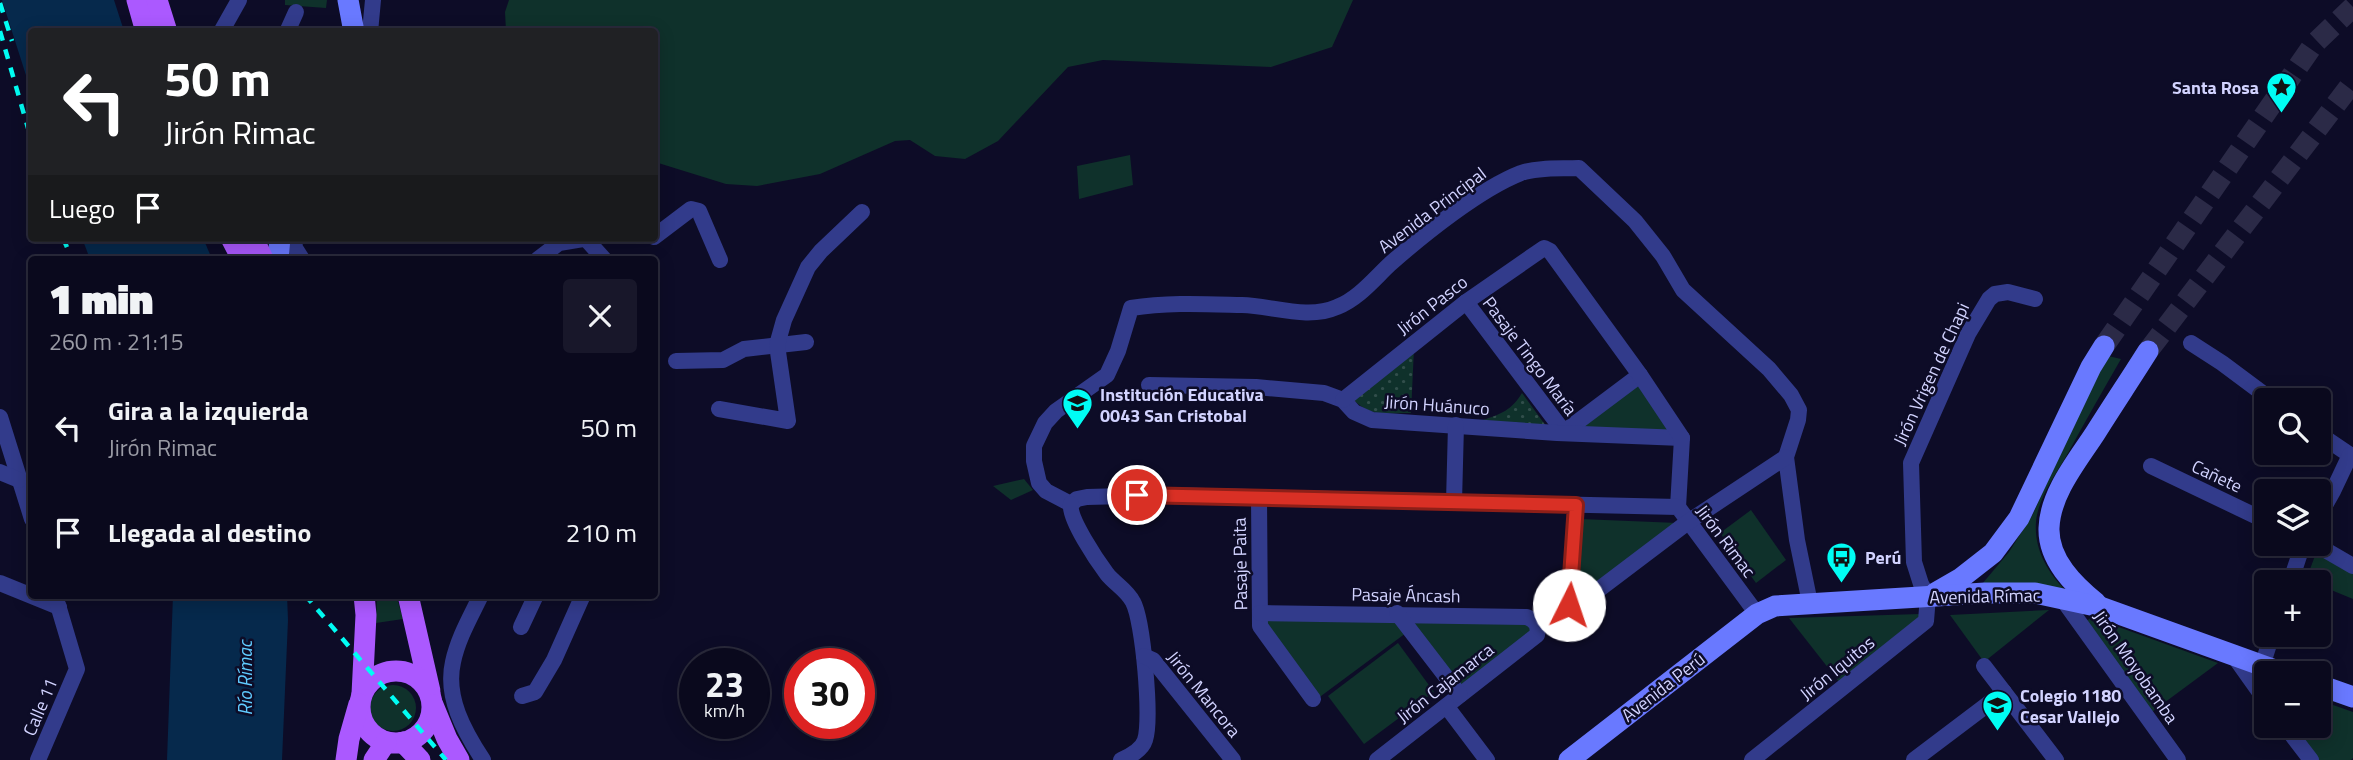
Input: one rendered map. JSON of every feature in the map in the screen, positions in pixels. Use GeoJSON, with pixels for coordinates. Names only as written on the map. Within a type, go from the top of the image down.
{"type":"FeatureCollection","features":[{"type":"Feature","properties":{"kind":"main road"},"geometry":{"type":"LineString","coordinates":[[137,0],[145,28]]}},
{"type":"Feature","properties":{"kind":"main road"},"geometry":{"type":"LineString","coordinates":[[157,0],[166,28]]}},
{"type":"Feature","properties":{"kind":"main road"},"geometry":{"type":"LineString","coordinates":[[348,0],[353,28]]}},
{"type":"Feature","properties":{"kind":"main road"},"geometry":{"type":"LineString","coordinates":[[1928,596],[1961,578],[1993,554],[2019,518],[2104,346]]}},
{"type":"Feature","properties":{"kind":"main road"},"geometry":{"type":"LineString","coordinates":[[2100,607],[2067,577],[2052,549],[2049,528],[2052,511],[2065,480],[2148,351]]}},
{"type":"Feature","properties":{"kind":"main road","name":"Avenida Rímac"},"geometry":{"type":"LineString","coordinates":[[1757,614],[1775,606],[1810,603],[2016,592],[2061,597],[2100,607],[2254,663]]}},
{"type":"Feature","properties":{"kind":"main road"},"geometry":{"type":"LineString","coordinates":[[364,599],[366,615],[360,712],[369,731],[395,742],[420,760]]}},
{"type":"Feature","properties":{"kind":"main road"},"geometry":{"type":"LineString","coordinates":[[374,760],[395,742],[413,739],[428,725],[432,701],[409,599]]}},
{"type":"Feature","properties":{"kind":"main road","name":"Avenida Perú"},"geometry":{"type":"LineString","coordinates":[[1569,760],[1757,614]]}},
{"type":"Feature","properties":{"kind":"main road"},"geometry":{"type":"LineString","coordinates":[[346,760],[361,698],[376,677],[397,670],[408,672],[426,686],[459,760]]}},
{"type":"Feature","properties":{"kind":"main road"},"geometry":{"type":"LineString","coordinates":[[2331,689],[2353,697]]}},
{"type":"Feature","properties":{"kind":"street"},"geometry":{"type":"LineString","coordinates":[[223,28],[239,0]]}},
{"type":"Feature","properties":{"kind":"street"},"geometry":{"type":"LineString","coordinates":[[370,28],[373,0]]}},
{"type":"Feature","properties":{"kind":"street"},"geometry":{"type":"LineString","coordinates":[[290,28],[296,12]]}},
{"type":"Feature","properties":{"kind":"street","name":"Avenida Principal"},"geometry":{"type":"LineString","coordinates":[[1071,505],[1046,491],[1039,483],[1034,446],[1045,423],[1056,411],[1102,379],[1110,370],[1130,309],[1194,303],[1320,313],[1352,300],[1420,238],[1495,186],[1523,172],[1580,169],[1643,231],[1663,256],[1683,290],[1769,369],[1791,395],[1799,410],[1786,457],[1797,540],[1810,603]]}},
{"type":"Feature","properties":{"kind":"street"},"geometry":{"type":"LineString","coordinates":[[658,234],[691,209],[695,209],[699,211],[720,260]]}},
{"type":"Feature","properties":{"kind":"street"},"geometry":{"type":"LineString","coordinates":[[719,409],[788,421],[777,345],[796,289],[821,251],[862,212]]}},
{"type":"Feature","properties":{"kind":"street"},"geometry":{"type":"LineString","coordinates":[[541,256],[564,242]]}},
{"type":"Feature","properties":{"kind":"street"},"geometry":{"type":"LineString","coordinates":[[590,242],[602,256]]}},
{"type":"Feature","properties":{"kind":"street","name":"Jirón Pasco"},"geometry":{"type":"LineString","coordinates":[[1343,400],[1466,302],[1544,248],[1550,251],[1640,375]]}},
{"type":"Feature","properties":{"kind":"street","name":"Jirón Vrigen de Chapi"},"geometry":{"type":"LineString","coordinates":[[1928,596],[1914,562],[1910,463],[1968,334],[1989,299],[1995,294],[2008,292],[2035,299]]}},
{"type":"Feature","properties":{"kind":"street","name":"Pasaje Tingo María"},"geometry":{"type":"LineString","coordinates":[[1466,302],[1564,432]]}},
{"type":"Feature","properties":{"kind":"street"},"geometry":{"type":"LineString","coordinates":[[676,360],[723,360],[744,349],[806,342]]}},
{"type":"Feature","properties":{"kind":"street"},"geometry":{"type":"LineString","coordinates":[[2191,343],[2256,388]]}},
{"type":"Feature","properties":{"kind":"street"},"geometry":{"type":"LineString","coordinates":[[1564,432],[1640,375],[1682,438],[1678,507]]}},
{"type":"Feature","properties":{"kind":"street","name":"Jirón Huánuco"},"geometry":{"type":"LineString","coordinates":[[1149,385],[1256,387],[1324,393],[1343,400],[1354,412],[1372,420],[1682,438]]}},
{"type":"Feature","properties":{"kind":"street"},"geometry":{"type":"LineString","coordinates":[[0,417],[28,507]]}},
{"type":"Feature","properties":{"kind":"street"},"geometry":{"type":"LineString","coordinates":[[1454,502],[1456,425]]}},
{"type":"Feature","properties":{"kind":"street"},"geometry":{"type":"LineString","coordinates":[[2331,443],[2351,456],[2331,495]]}},
{"type":"Feature","properties":{"kind":"street"},"geometry":{"type":"LineString","coordinates":[[1576,505],[1569,605],[1573,609],[1688,522],[1786,457]]}},
{"type":"Feature","properties":{"kind":"street","name":"Cañete"},"geometry":{"type":"LineString","coordinates":[[2151,466],[2254,515]]}},
{"type":"Feature","properties":{"kind":"street"},"geometry":{"type":"LineString","coordinates":[[0,472],[19,480]]}},
{"type":"Feature","properties":{"kind":"street","name":"Jirón Rimac"},"geometry":{"type":"LineString","coordinates":[[1071,505],[1077,499],[1087,496],[1163,495],[1678,507],[1757,614]]}},
{"type":"Feature","properties":{"kind":"street","name":"Pasaje Paita"},"geometry":{"type":"LineString","coordinates":[[1259,497],[1261,626],[1313,699]]}},
{"type":"Feature","properties":{"kind":"street"},"geometry":{"type":"LineString","coordinates":[[1071,505],[1071,516],[1102,567],[1133,601],[1136,608],[1147,684],[1145,741],[1136,752],[1121,760]]}},
{"type":"Feature","properties":{"kind":"street"},"geometry":{"type":"LineString","coordinates":[[2331,553],[2353,566]]}},
{"type":"Feature","properties":{"kind":"street"},"geometry":{"type":"LineString","coordinates":[[0,583],[28,592]]}},
{"type":"Feature","properties":{"kind":"street","name":"Jirón Iquitos"},"geometry":{"type":"LineString","coordinates":[[1752,760],[1926,621],[1928,596]]}},
{"type":"Feature","properties":{"kind":"street","name":"Jirón Moyobamba"},"geometry":{"type":"LineString","coordinates":[[2061,597],[2178,760]]}},
{"type":"Feature","properties":{"kind":"street"},"geometry":{"type":"LineString","coordinates":[[479,599],[455,654],[451,672],[452,696],[457,713],[482,760]]}},
{"type":"Feature","properties":{"kind":"street"},"geometry":{"type":"LineString","coordinates":[[521,627],[534,599]]}},
{"type":"Feature","properties":{"kind":"street"},"geometry":{"type":"LineString","coordinates":[[523,696],[535,692],[554,660],[581,599]]}},
{"type":"Feature","properties":{"kind":"street","name":"Calle 11"},"geometry":{"type":"LineString","coordinates":[[38,760],[77,669],[57,601]]}},
{"type":"Feature","properties":{"kind":"street","name":"Pasaje Áncash"},"geometry":{"type":"LineString","coordinates":[[1260,612],[1527,617],[1536,623],[1537,635]]}},
{"type":"Feature","properties":{"kind":"street"},"geometry":{"type":"LineString","coordinates":[[1397,613],[1460,695]]}},
{"type":"Feature","properties":{"kind":"street","name":"Jirón Cajamarca"},"geometry":{"type":"LineString","coordinates":[[1377,760],[1537,635]]}},
{"type":"Feature","properties":{"kind":"street","name":"Jirón Mancora"},"geometry":{"type":"LineString","coordinates":[[1144,656],[1153,660],[1233,760]]}},
{"type":"Feature","properties":{"kind":"street"},"geometry":{"type":"LineString","coordinates":[[2234,656],[2254,684]]}},
{"type":"Feature","properties":{"kind":"street"},"geometry":{"type":"LineString","coordinates":[[1984,666],[2056,760]]}},
{"type":"Feature","properties":{"kind":"street"},"geometry":{"type":"LineString","coordinates":[[1914,760],[2004,692]]}},
{"type":"Feature","properties":{"kind":"street"},"geometry":{"type":"LineString","coordinates":[[1447,707],[1487,760]]}},
{"type":"Feature","properties":{"kind":"street"},"geometry":{"type":"LineString","coordinates":[[2294,738],[2311,760]]}},
{"type":"Feature","properties":{"kind":"green space"},"geometry":{"type":"Polygon","coordinates":[[[285,0],[327,0],[326,8],[285,5],[285,0]]]}},
{"type":"Feature","properties":{"kind":"green space"},"geometry":{"type":"Polygon","coordinates":[[[509,0],[1353,0],[1332,47],[1271,67],[1103,60],[1068,67],[998,141],[965,159],[935,156],[910,140],[895,141],[820,174],[757,186],[726,184],[658,163],[658,28],[506,28],[505,12],[509,0]]]}},
{"type":"Feature","properties":{"kind":"green space"},"geometry":{"type":"Polygon","coordinates":[[[1130,155],[1133,185],[1079,199],[1077,166],[1130,155]]]}},
{"type":"Feature","properties":{"kind":"green space"},"geometry":{"type":"Polygon","coordinates":[[[1414,348],[1411,413],[1372,412],[1352,398],[1414,348]]]}},
{"type":"Feature","properties":{"kind":"green space"},"geometry":{"type":"Polygon","coordinates":[[[2104,355],[2121,359],[2048,486],[2037,513],[2036,532],[2040,550],[2047,567],[2065,590],[1982,584],[2009,552],[2033,514],[2104,355]]]}},
{"type":"Feature","properties":{"kind":"green space"},"geometry":{"type":"Polygon","coordinates":[[[1638,383],[1676,434],[1576,430],[1638,383]]]}},
{"type":"Feature","properties":{"kind":"green space"},"geometry":{"type":"Polygon","coordinates":[[[1522,393],[1546,426],[1483,420],[1506,411],[1522,393]]]}},
{"type":"Feature","properties":{"kind":"green space"},"geometry":{"type":"Polygon","coordinates":[[[1024,479],[1033,490],[1011,500],[993,486],[1024,479]]]}},
{"type":"Feature","properties":{"kind":"green space"},"geometry":{"type":"Polygon","coordinates":[[[1751,510],[1786,560],[1756,583],[1720,533],[1751,510]]]}},
{"type":"Feature","properties":{"kind":"green space"},"geometry":{"type":"Polygon","coordinates":[[[1580,519],[1678,523],[1578,598],[1580,519]]]}},
{"type":"Feature","properties":{"kind":"green space"},"geometry":{"type":"Polygon","coordinates":[[[2315,556],[2322,556],[2353,573],[2353,599],[2331,590],[2331,570],[2310,570],[2315,556]]]}},
{"type":"Feature","properties":{"kind":"green space"},"geometry":{"type":"Polygon","coordinates":[[[377,599],[397,599],[403,619],[376,623],[377,599]]]}},
{"type":"Feature","properties":{"kind":"green space"},"geometry":{"type":"Polygon","coordinates":[[[2049,610],[1984,662],[1950,615],[2049,610]]]}},
{"type":"Feature","properties":{"kind":"green space"},"geometry":{"type":"Polygon","coordinates":[[[1920,614],[1916,625],[1840,683],[1789,618],[1920,614]]]}},
{"type":"Feature","properties":{"kind":"green space"},"geometry":{"type":"Polygon","coordinates":[[[1264,617],[1396,619],[1406,633],[1317,699],[1264,627],[1264,617]]]}},
{"type":"Feature","properties":{"kind":"green space"},"geometry":{"type":"Polygon","coordinates":[[[2091,617],[2218,663],[2149,714],[2085,623],[2091,617]]]}},
{"type":"Feature","properties":{"kind":"green space"},"geometry":{"type":"Polygon","coordinates":[[[1415,621],[1531,621],[1534,630],[1459,690],[1412,624],[1415,621]]]}},
{"type":"Feature","properties":{"kind":"green space"},"geometry":{"type":"Polygon","coordinates":[[[1398,643],[1434,692],[1364,744],[1328,696],[1398,643]]]}},
{"type":"Feature","properties":{"kind":"green space"},"geometry":{"type":"Polygon","coordinates":[[[393,685],[410,691],[416,708],[410,725],[393,731],[376,725],[370,708],[376,691],[393,685]]]}},
{"type":"Feature","properties":{"kind":"green space"},"geometry":{"type":"Polygon","coordinates":[[[2331,704],[2353,712],[2353,758],[2316,760],[2300,738],[2331,738],[2331,704]]]}},
{"type":"Feature","properties":{"kind":"water"},"geometry":{"type":"Polygon","coordinates":[[[2,0],[114,0],[123,28],[28,28],[28,82],[2,0]]]}},
{"type":"Feature","properties":{"kind":"water"},"geometry":{"type":"Polygon","coordinates":[[[84,242],[205,242],[211,256],[89,256],[84,242]]]}},
{"type":"Feature","properties":{"kind":"water","name":"Río Rímac"},"geometry":{"type":"Polygon","coordinates":[[[173,599],[287,599],[282,760],[167,760],[173,599]]]}},
{"type":"Feature","properties":{"kind":"tunnel"},"geometry":{"type":"LineString","coordinates":[[2104,346],[2313,45],[2353,7]]}},
{"type":"Feature","properties":{"kind":"tunnel"},"geometry":{"type":"LineString","coordinates":[[2148,351],[2353,82]]}},
{"type":"Feature","properties":{"kind":"railway"},"geometry":{"type":"LineString","coordinates":[[0,3],[12,41]]}},
{"type":"Feature","properties":{"kind":"railway"},"geometry":{"type":"LineString","coordinates":[[0,31],[28,128]]}},
{"type":"Feature","properties":{"kind":"railway"},"geometry":{"type":"LineString","coordinates":[[65,242],[71,256]]}},
{"type":"Feature","properties":{"kind":"railway"},"geometry":{"type":"LineString","coordinates":[[308,599],[446,760]]}},
{"type":"Feature","properties":{"kind":"place","name":"Santa Rosa"},"geometry":{"type":"Point","coordinates":[2282,114]}},
{"type":"Feature","properties":{"kind":"place","name":"Institución Educativa 0043 San Cristobal"},"geometry":{"type":"Point","coordinates":[1077,431]}},
{"type":"Feature","properties":{"kind":"place","name":"Perú"},"geometry":{"type":"Point","coordinates":[1842,584]}},
{"type":"Feature","properties":{"kind":"place","name":"Colegio 1180 Cesar Vallejo"},"geometry":{"type":"Point","coordinates":[1997,732]}},
{"type":"Feature","properties":{"kind":"route"},"geometry":{"type":"LineString","coordinates":[[1137,495],[1576,505],[1569,605]]}}]}
